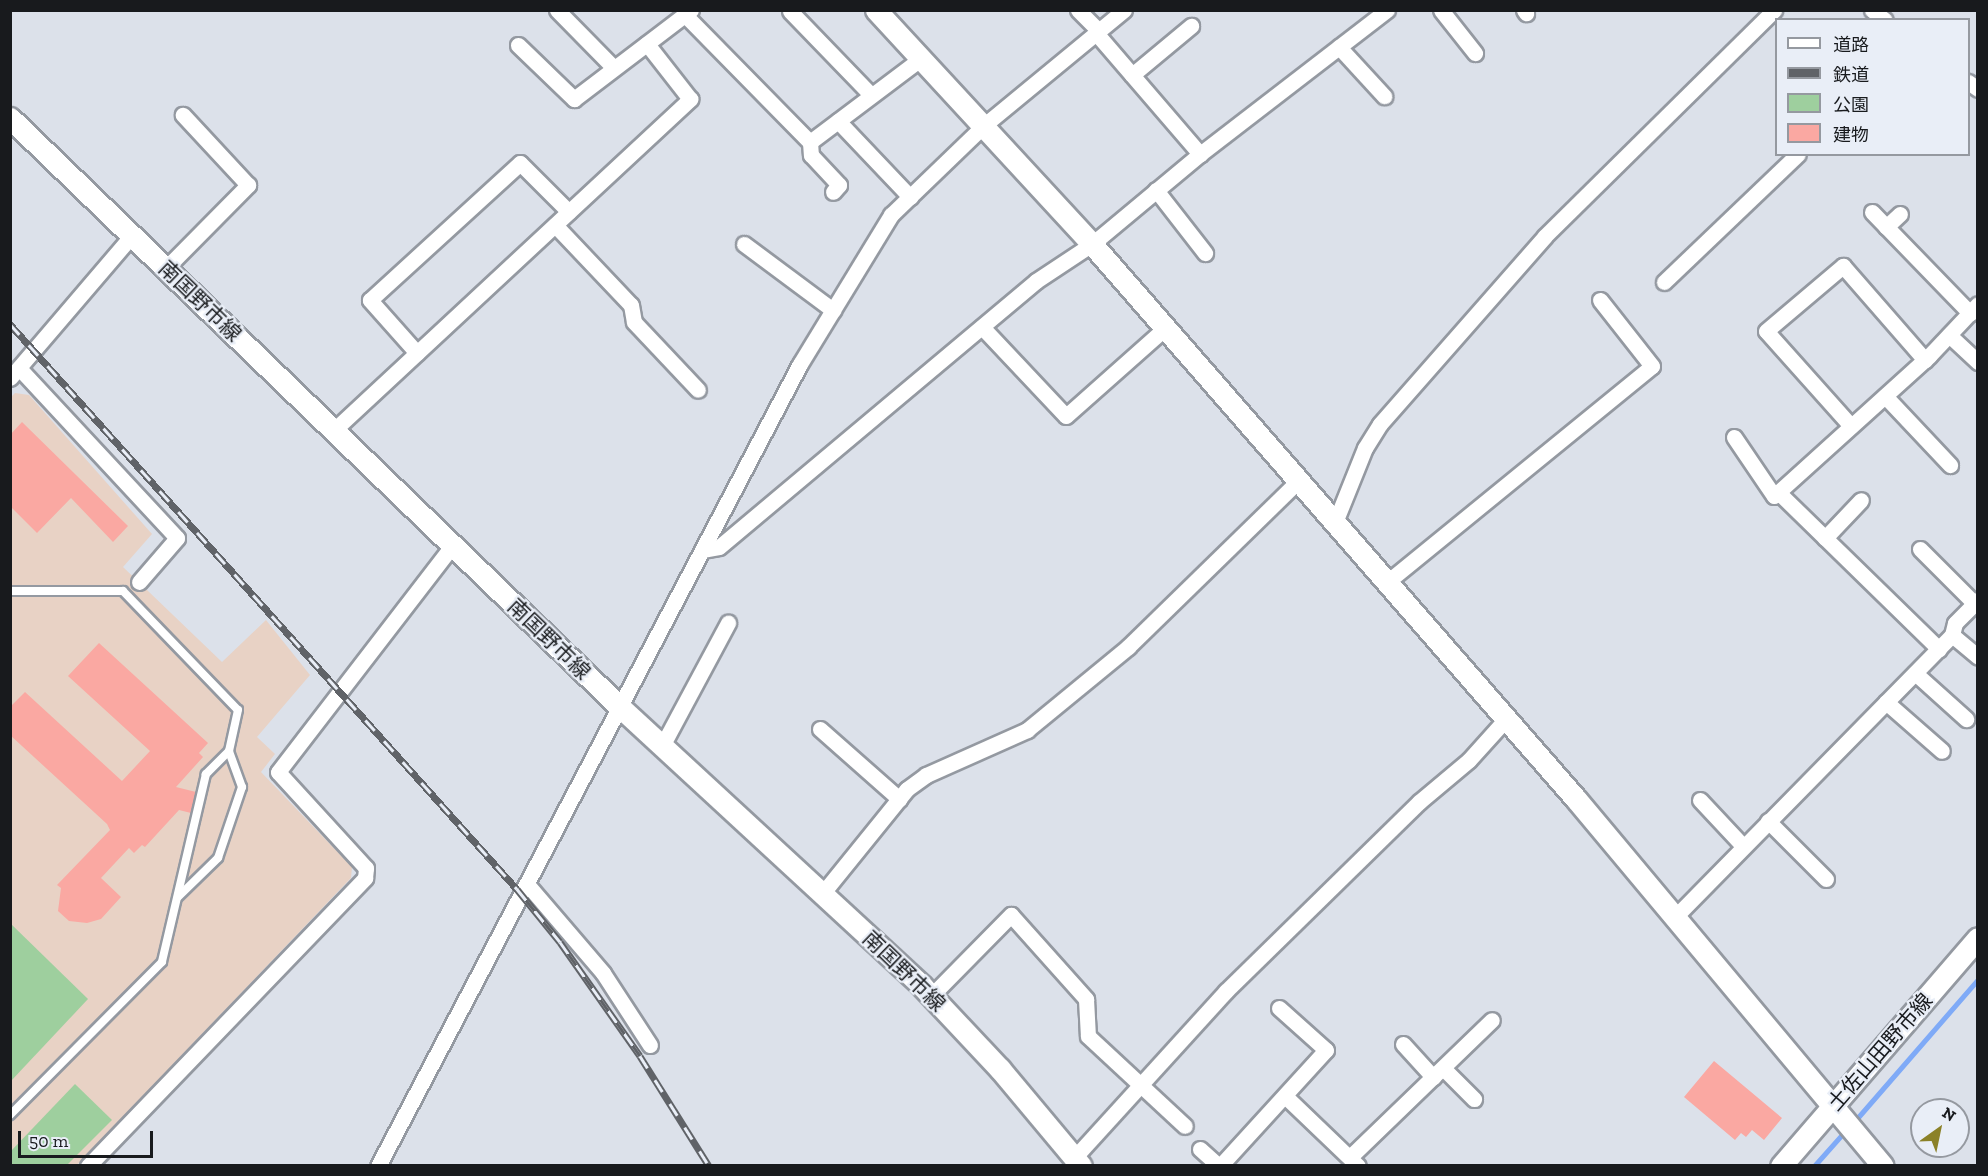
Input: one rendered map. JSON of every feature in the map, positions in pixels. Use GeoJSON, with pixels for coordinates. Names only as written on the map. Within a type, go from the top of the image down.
{"type":"FeatureCollection","features":[{"type":"Feature","properties":{"kind":"main road"},"geometry":{"type":"LineString","coordinates":[[876,10],[1092,244],[1505,720],[1883,1166]]}},
{"type":"Feature","properties":{"kind":"main road","name":"南国野市線"},"geometry":{"type":"LineString","coordinates":[[10,118],[620,707],[931,996],[1078,1161]]}},
{"type":"Feature","properties":{"kind":"main road","name":"土佐山田野市線"},"geometry":{"type":"LineString","coordinates":[[1781,1166],[1977,938]]}},
{"type":"Feature","properties":{"kind":"street"},"geometry":{"type":"LineString","coordinates":[[556,10],[614,68]]}},
{"type":"Feature","properties":{"kind":"street"},"geometry":{"type":"LineString","coordinates":[[1078,10],[1200,154]]}},
{"type":"Feature","properties":{"kind":"street"},"geometry":{"type":"LineString","coordinates":[[378,1166],[800,364],[891,215],[982,127],[1124,10]]}},
{"type":"Feature","properties":{"kind":"street"},"geometry":{"type":"LineString","coordinates":[[702,550],[719,547],[1036,282],[1092,244],[1200,154],[1387,10]]}},
{"type":"Feature","properties":{"kind":"street"},"geometry":{"type":"LineString","coordinates":[[1441,10],[1475,53]]}},
{"type":"Feature","properties":{"kind":"street"},"geometry":{"type":"LineString","coordinates":[[1335,525],[1365,448],[1380,424],[1545,236],[1774,10]]}},
{"type":"Feature","properties":{"kind":"street"},"geometry":{"type":"LineString","coordinates":[[790,11],[871,95]]}},
{"type":"Feature","properties":{"kind":"street"},"geometry":{"type":"LineString","coordinates":[[518,45],[574,99],[688,13],[810,142],[811,155],[839,185],[833,192]]}},
{"type":"Feature","properties":{"kind":"street"},"geometry":{"type":"LineString","coordinates":[[1132,75],[1191,26]]}},
{"type":"Feature","properties":{"kind":"street"},"geometry":{"type":"LineString","coordinates":[[333,431],[690,99],[647,44]]}},
{"type":"Feature","properties":{"kind":"street"},"geometry":{"type":"LineString","coordinates":[[1340,47],[1384,96]]}},
{"type":"Feature","properties":{"kind":"street"},"geometry":{"type":"LineString","coordinates":[[810,142],[920,59]]}},
{"type":"Feature","properties":{"kind":"street"},"geometry":{"type":"LineString","coordinates":[[166,267],[248,185],[183,115]]}},
{"type":"Feature","properties":{"kind":"street"},"geometry":{"type":"LineString","coordinates":[[838,121],[910,197]]}},
{"type":"Feature","properties":{"kind":"street"},"geometry":{"type":"LineString","coordinates":[[1664,282],[1796,156]]}},
{"type":"Feature","properties":{"kind":"street"},"geometry":{"type":"LineString","coordinates":[[417,352],[370,300],[520,163],[569,212]]}},
{"type":"Feature","properties":{"kind":"street"},"geometry":{"type":"LineString","coordinates":[[1156,190],[1205,253]]}},
{"type":"Feature","properties":{"kind":"street"},"geometry":{"type":"LineString","coordinates":[[1734,437],[1774,496],[1925,360],[1974,308],[1872,212]]}},
{"type":"Feature","properties":{"kind":"street"},"geometry":{"type":"LineString","coordinates":[[1886,227],[1900,213]]}},
{"type":"Feature","properties":{"kind":"street"},"geometry":{"type":"LineString","coordinates":[[555,225],[630,304],[634,322],[698,390]]}},
{"type":"Feature","properties":{"kind":"street"},"geometry":{"type":"LineString","coordinates":[[132,235],[15,373],[177,538],[139,582]]}},
{"type":"Feature","properties":{"kind":"street"},"geometry":{"type":"LineString","coordinates":[[744,244],[833,310]]}},
{"type":"Feature","properties":{"kind":"street"},"geometry":{"type":"LineString","coordinates":[[1851,426],[1766,331],[1842,266],[1925,360]]}},
{"type":"Feature","properties":{"kind":"street"},"geometry":{"type":"LineString","coordinates":[[1386,584],[1652,366],[1600,300]]}},
{"type":"Feature","properties":{"kind":"street"},"geometry":{"type":"LineString","coordinates":[[982,327],[1066,417],[1165,328]]}},
{"type":"Feature","properties":{"kind":"street"},"geometry":{"type":"LineString","coordinates":[[1949,335],[1977,362]]}},
{"type":"Feature","properties":{"kind":"street"},"geometry":{"type":"LineString","coordinates":[[1885,396],[1950,465]]}},
{"type":"Feature","properties":{"kind":"street"},"geometry":{"type":"LineString","coordinates":[[822,894],[899,799],[926,775],[1027,730],[1128,647],[1297,482]]}},
{"type":"Feature","properties":{"kind":"street"},"geometry":{"type":"LineString","coordinates":[[1778,492],[1939,649]]}},
{"type":"Feature","properties":{"kind":"street"},"geometry":{"type":"LineString","coordinates":[[1825,538],[1861,500]]}},
{"type":"Feature","properties":{"kind":"street"},"geometry":{"type":"LineString","coordinates":[[88,1166],[365,878],[366,868],[278,772],[452,546]]}},
{"type":"Feature","properties":{"kind":"street"},"geometry":{"type":"LineString","coordinates":[[1674,918],[1939,649],[1952,635],[1955,623],[1976,602],[1920,549]]}},
{"type":"Feature","properties":{"kind":"street"},"geometry":{"type":"LineString","coordinates":[[662,746],[728,623]]}},
{"type":"Feature","properties":{"kind":"street"},"geometry":{"type":"LineString","coordinates":[[1952,635],[1977,657]]}},
{"type":"Feature","properties":{"kind":"street"},"geometry":{"type":"LineString","coordinates":[[1915,673],[1966,718]]}},
{"type":"Feature","properties":{"kind":"street"},"geometry":{"type":"LineString","coordinates":[[1886,702],[1942,751]]}},
{"type":"Feature","properties":{"kind":"street"},"geometry":{"type":"LineString","coordinates":[[1078,1161],[1139,1086],[1289,928],[1469,760],[1505,720]]}},
{"type":"Feature","properties":{"kind":"street"},"geometry":{"type":"LineString","coordinates":[[820,729],[899,799]]}},
{"type":"Feature","properties":{"kind":"street"},"geometry":{"type":"LineString","coordinates":[[1700,800],[1743,846]]}},
{"type":"Feature","properties":{"kind":"street"},"geometry":{"type":"LineString","coordinates":[[1768,822],[1826,879]]}},
{"type":"Feature","properties":{"kind":"street"},"geometry":{"type":"LineString","coordinates":[[527,884],[603,973],[650,1045]]}},
{"type":"Feature","properties":{"kind":"street"},"geometry":{"type":"LineString","coordinates":[[931,996],[1011,915],[1086,999],[1088,1036],[1139,1086],[1185,1126]]}},
{"type":"Feature","properties":{"kind":"street"},"geometry":{"type":"LineString","coordinates":[[1200,1149],[1219,1166],[1326,1050],[1279,1008]]}},
{"type":"Feature","properties":{"kind":"street"},"geometry":{"type":"LineString","coordinates":[[1285,1096],[1354,1161],[1492,1020]]}},
{"type":"Feature","properties":{"kind":"street"},"geometry":{"type":"LineString","coordinates":[[1403,1044],[1474,1099]]}},
{"type":"Feature","properties":{"kind":"lane"},"geometry":{"type":"LineString","coordinates":[[127,594],[139,582]]}},
{"type":"Feature","properties":{"kind":"lane"},"geometry":{"type":"LineString","coordinates":[[10,591],[123,591],[233,701],[238,710],[229,751],[242,787],[218,858],[177,898]]}},
{"type":"Feature","properties":{"kind":"lane"},"geometry":{"type":"LineString","coordinates":[[10,1115],[162,962],[206,774],[229,751]]}},
{"type":"Feature","properties":{"kind":"shaded area"},"geometry":{"type":"Polygon","coordinates":[[[15,393],[29,395],[152,534],[123,567],[222,662],[266,620],[310,675],[257,737],[275,754],[261,772],[352,867],[351,878],[77,1165],[11,1166],[10,398],[15,393]]]}},
{"type":"Feature","properties":{"kind":"green space"},"geometry":{"type":"Polygon","coordinates":[[[10,923],[88,999],[11,1081],[10,1081],[10,923]]]}},
{"type":"Feature","properties":{"kind":"green space"},"geometry":{"type":"Polygon","coordinates":[[[75,1084],[112,1120],[67,1165],[11,1165],[11,1151],[75,1084]]]}},
{"type":"Feature","properties":{"kind":"building"},"geometry":{"type":"Polygon","coordinates":[[[22,422],[128,526],[113,542],[71,498],[37,533],[10,506],[10,435],[22,422]]]}},
{"type":"Feature","properties":{"kind":"building"},"geometry":{"type":"Polygon","coordinates":[[[99,643],[208,743],[199,753],[203,757],[176,787],[196,792],[191,813],[179,810],[145,847],[142,845],[134,853],[129,848],[101,878],[121,897],[101,919],[87,923],[69,921],[58,911],[61,888],[57,885],[110,830],[107,824],[10,735],[10,707],[25,692],[122,781],[150,751],[68,676],[99,643]]]}},
{"type":"Feature","properties":{"kind":"building"},"geometry":{"type":"Polygon","coordinates":[[[1714,1061],[1782,1118],[1764,1140],[1752,1130],[1746,1137],[1741,1133],[1735,1140],[1684,1097],[1714,1061]]]}},
{"type":"Feature","properties":{"kind":"waterway"},"geometry":{"type":"LineString","coordinates":[[1853,1123],[1978,979]]}},
{"type":"Feature","properties":{"kind":"waterway"},"geometry":{"type":"LineString","coordinates":[[1814,1166],[1846,1130]]}},
{"type":"Feature","properties":{"kind":"railway"},"geometry":{"type":"LineString","coordinates":[[10,324],[517,889],[560,942],[640,1056],[709,1166]]}}]}
